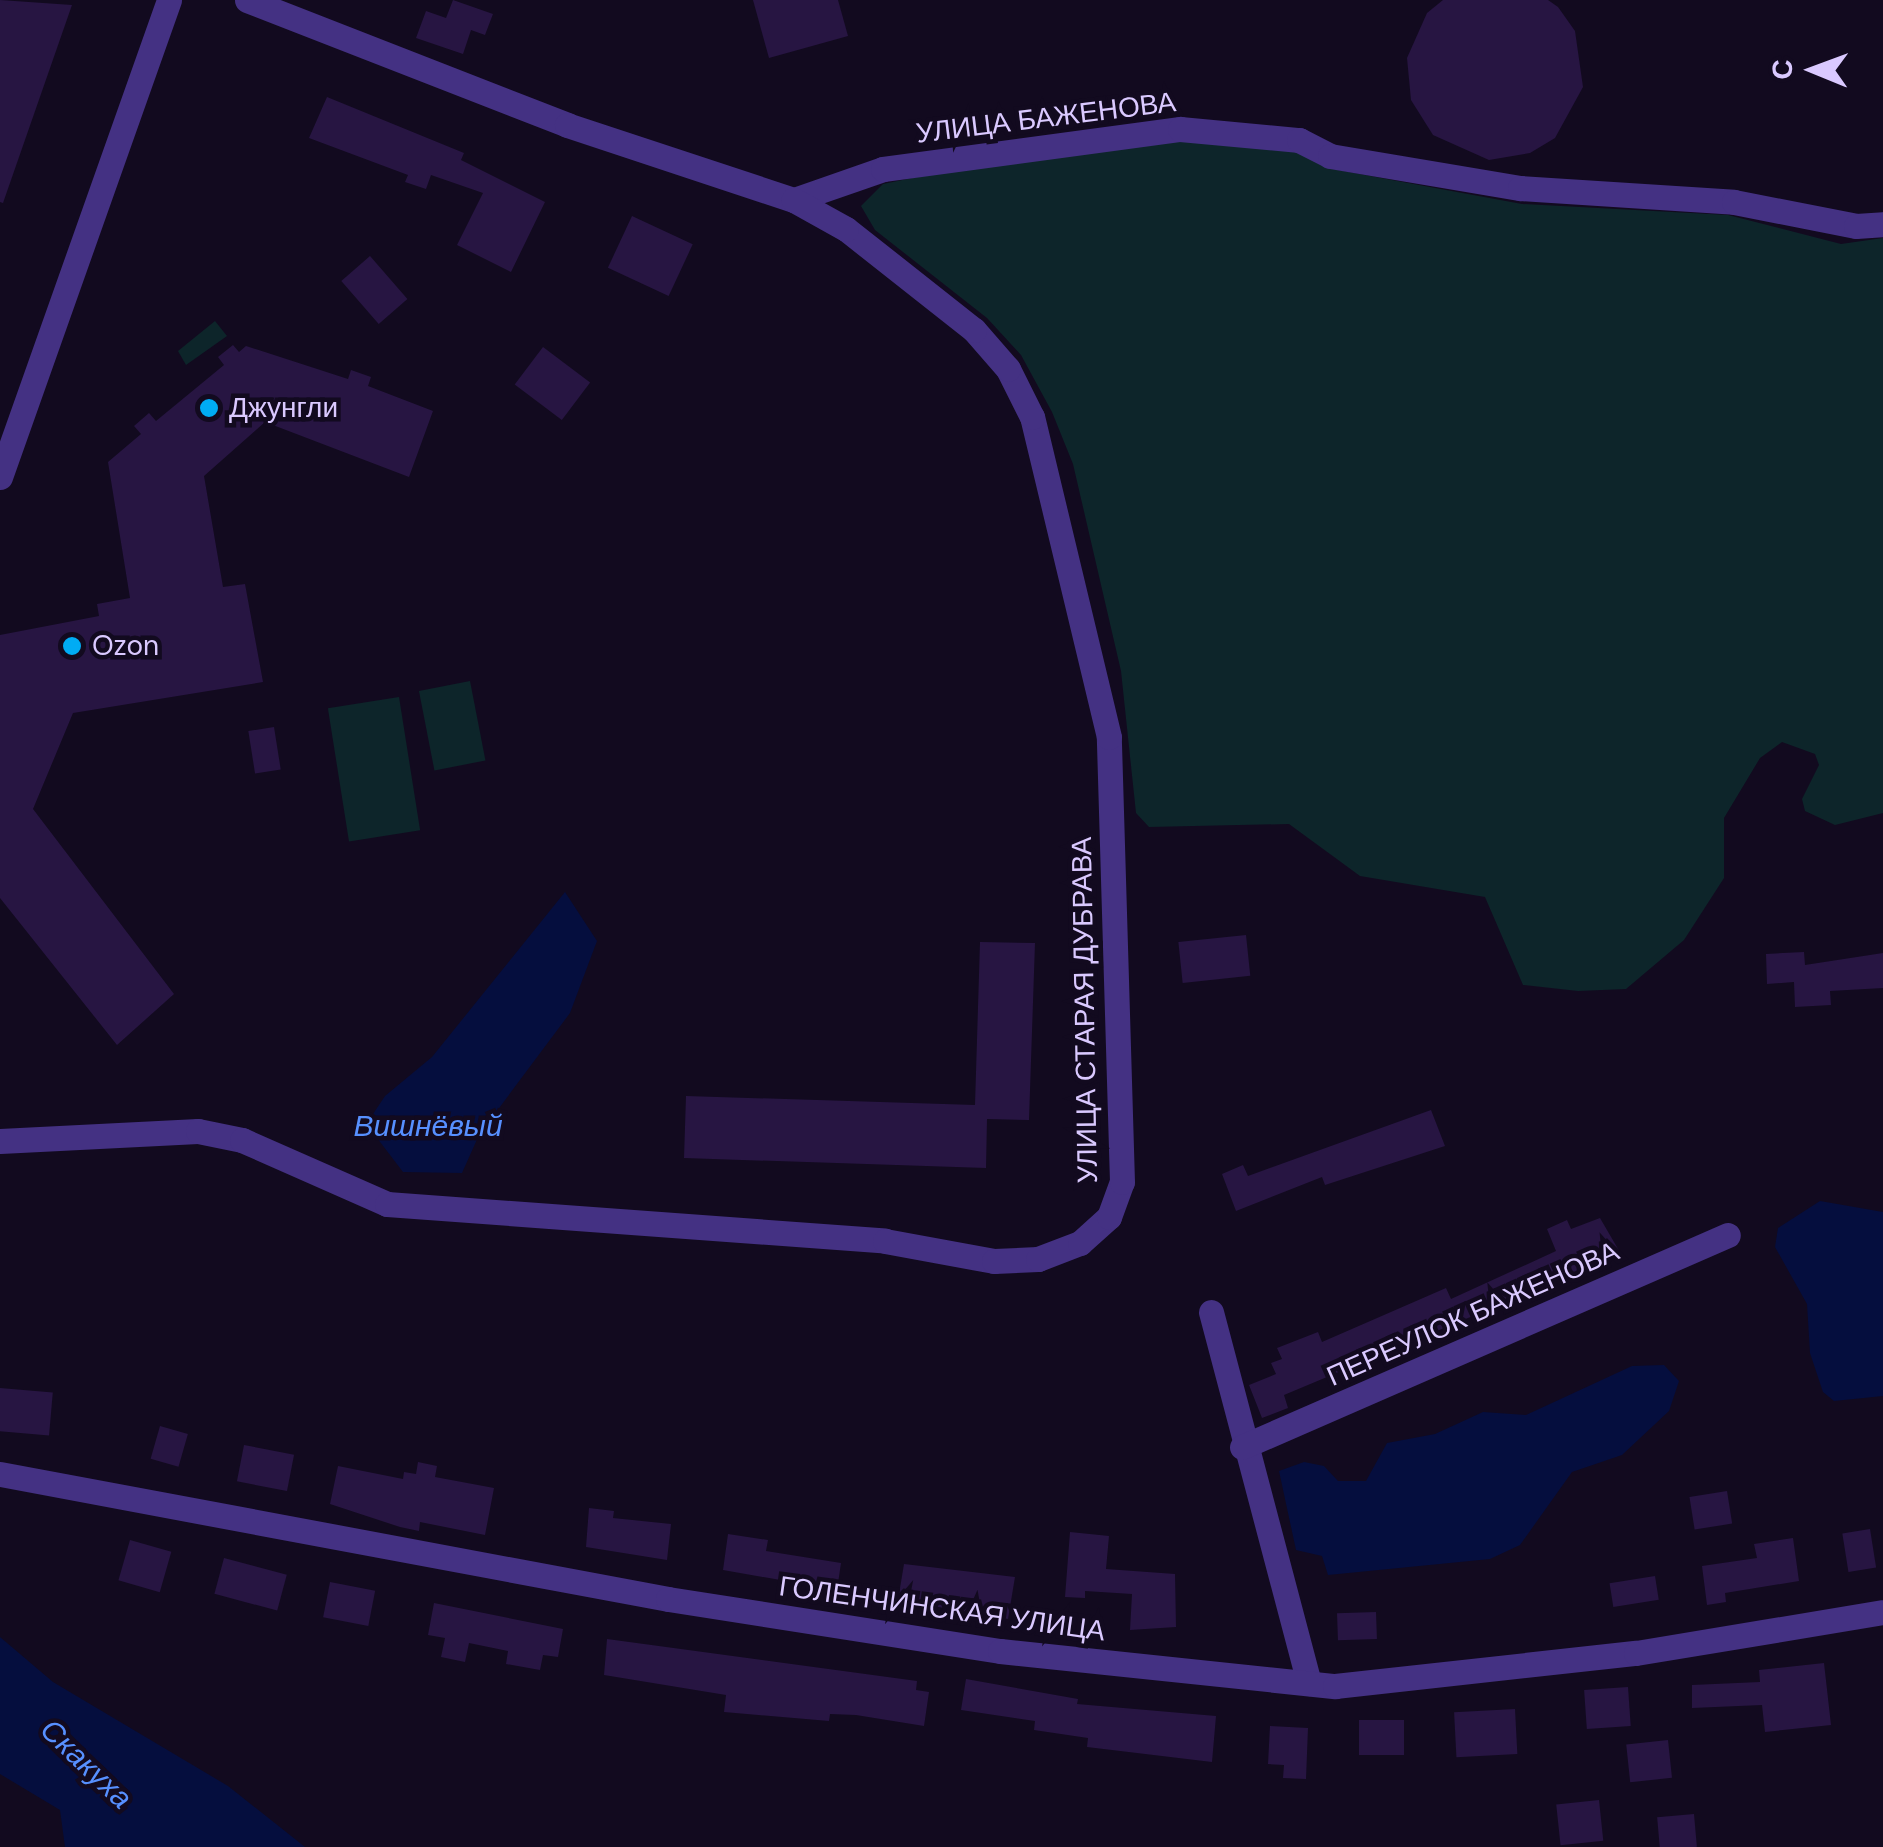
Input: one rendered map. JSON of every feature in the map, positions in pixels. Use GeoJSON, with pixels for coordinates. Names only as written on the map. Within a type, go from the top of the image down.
{"type":"FeatureCollection","features":[{"type":"Feature","properties":{"kind":"street"},"geometry":{"type":"LineString","coordinates":[[0,476],[169,0]]}},
{"type":"Feature","properties":{"kind":"street"},"geometry":{"type":"LineString","coordinates":[[247,0],[567,125],[794,200]]}},
{"type":"Feature","properties":{"kind":"street","name":"УЛИЦА БАЖЕНОВА"},"geometry":{"type":"LineString","coordinates":[[794,200],[883,169],[1180,128],[1299,140],[1330,156],[1520,188],[1734,202],[1856,226],[1883,224]]}},
{"type":"Feature","properties":{"kind":"street","name":"УЛИЦА СТАРАЯ ДУБРАВА"},"geometry":{"type":"LineString","coordinates":[[0,1142],[198,1131],[242,1140],[387,1204],[886,1241],[994,1261],[1038,1259],[1066,1248],[1110,1217],[1122,1182],[1110,737],[1032,417],[1008,369],[974,330],[846,229],[794,200]]}},
{"type":"Feature","properties":{"kind":"street","name":"ПЕРЕУЛОК БАЖЕНОВА"},"geometry":{"type":"LineString","coordinates":[[1242,1447],[1728,1235]]}},
{"type":"Feature","properties":{"kind":"street"},"geometry":{"type":"LineString","coordinates":[[1211,1312],[1242,1447],[1309,1684]]}},
{"type":"Feature","properties":{"kind":"street","name":"ГОЛЕНЧИНСКАЯ УЛИЦА"},"geometry":{"type":"LineString","coordinates":[[0,1474],[687,1602],[1000,1652],[1309,1684],[1636,1653],[1883,1612]]}},
{"type":"Feature","properties":{"kind":"green space"},"geometry":{"type":"Polygon","coordinates":[[[1178,140],[1298,151],[1327,168],[1522,204],[1728,215],[1841,244],[1883,238],[1883,813],[1835,825],[1805,811],[1802,799],[1819,765],[1815,754],[1782,742],[1760,758],[1724,818],[1724,878],[1684,940],[1626,989],[1578,991],[1523,985],[1485,897],[1360,876],[1289,824],[1149,827],[1136,813],[1121,671],[1073,464],[1052,412],[1021,355],[987,318],[875,230],[861,206],[883,184],[961,168],[1178,140]]]}},
{"type":"Feature","properties":{"kind":"green space"},"geometry":{"type":"Polygon","coordinates":[[[215,321],[227,336],[186,365],[178,351],[215,321]]]}},
{"type":"Feature","properties":{"kind":"green space"},"geometry":{"type":"Polygon","coordinates":[[[470,681],[485,761],[434,770],[419,691],[470,681]]]}},
{"type":"Feature","properties":{"kind":"green space"},"geometry":{"type":"Polygon","coordinates":[[[399,697],[420,830],[349,842],[328,708],[399,697]]]}},
{"type":"Feature","properties":{"kind":"water","name":"Вишнёвый"},"geometry":{"type":"Polygon","coordinates":[[[565,892],[597,941],[570,1013],[479,1135],[462,1173],[403,1172],[374,1134],[371,1117],[385,1096],[432,1057],[565,892]]]}},
{"type":"Feature","properties":{"kind":"water"},"geometry":{"type":"Polygon","coordinates":[[[1820,1201],[1883,1212],[1883,1396],[1834,1401],[1823,1392],[1810,1353],[1807,1304],[1775,1247],[1778,1228],[1820,1201]]]}},
{"type":"Feature","properties":{"kind":"water"},"geometry":{"type":"Polygon","coordinates":[[[1664,1365],[1679,1381],[1669,1411],[1622,1455],[1572,1472],[1520,1545],[1490,1559],[1328,1575],[1322,1556],[1296,1550],[1279,1471],[1304,1462],[1324,1466],[1338,1481],[1366,1481],[1387,1443],[1435,1434],[1483,1412],[1526,1415],[1632,1366],[1664,1365]]]}},
{"type":"Feature","properties":{"kind":"water","name":"Скакуха"},"geometry":{"type":"Polygon","coordinates":[[[0,1637],[53,1682],[228,1786],[305,1847],[65,1847],[60,1810],[0,1774],[0,1637]]]}},
{"type":"Feature","properties":{"kind":"building"},"geometry":{"type":"Polygon","coordinates":[[[0,0],[72,5],[3,203],[0,202],[0,0]]]}},
{"type":"Feature","properties":{"kind":"building"},"geometry":{"type":"Polygon","coordinates":[[[453,0],[493,14],[485,35],[471,30],[463,54],[416,38],[426,11],[446,18],[453,0]]]}},
{"type":"Feature","properties":{"kind":"building"},"geometry":{"type":"Polygon","coordinates":[[[753,0],[838,0],[848,36],[769,58],[753,0]]]}},
{"type":"Feature","properties":{"kind":"building"},"geometry":{"type":"Polygon","coordinates":[[[1443,0],[1548,0],[1558,7],[1575,31],[1583,87],[1555,138],[1530,153],[1489,160],[1433,135],[1411,100],[1407,58],[1427,13],[1443,0]]]}},
{"type":"Feature","properties":{"kind":"building"},"geometry":{"type":"Polygon","coordinates":[[[327,97],[464,153],[461,160],[545,202],[511,272],[457,245],[483,193],[431,175],[426,189],[405,182],[408,175],[309,138],[327,97]]]}},
{"type":"Feature","properties":{"kind":"building"},"geometry":{"type":"Polygon","coordinates":[[[632,216],[693,244],[669,296],[608,268],[632,216]]]}},
{"type":"Feature","properties":{"kind":"building"},"geometry":{"type":"Polygon","coordinates":[[[370,256],[407,299],[379,324],[341,281],[370,256]]]}},
{"type":"Feature","properties":{"kind":"building"},"geometry":{"type":"Polygon","coordinates":[[[233,345],[239,352],[246,346],[348,379],[351,370],[371,377],[368,386],[433,411],[409,477],[265,422],[204,476],[223,587],[245,584],[263,682],[73,713],[33,809],[174,994],[117,1045],[0,898],[0,635],[99,616],[97,604],[130,598],[108,462],[141,434],[134,426],[149,413],[156,421],[224,365],[218,357],[233,345]]]}},
{"type":"Feature","properties":{"kind":"building"},"geometry":{"type":"Polygon","coordinates":[[[543,347],[590,383],[562,420],[515,385],[543,347]]]}},
{"type":"Feature","properties":{"kind":"building"},"geometry":{"type":"Polygon","coordinates":[[[274,727],[281,769],[255,774],[248,731],[274,727]]]}},
{"type":"Feature","properties":{"kind":"building"},"geometry":{"type":"Polygon","coordinates":[[[1246,935],[1250,976],[1183,983],[1178,942],[1246,935]]]}},
{"type":"Feature","properties":{"kind":"building"},"geometry":{"type":"Polygon","coordinates":[[[980,942],[1035,943],[1029,1120],[987,1119],[986,1168],[684,1158],[686,1096],[975,1105],[980,942]]]}},
{"type":"Feature","properties":{"kind":"building"},"geometry":{"type":"Polygon","coordinates":[[[1804,952],[1805,965],[1883,953],[1883,988],[1830,991],[1831,1005],[1795,1007],[1794,982],[1767,984],[1766,954],[1804,952]]]}},
{"type":"Feature","properties":{"kind":"building"},"geometry":{"type":"Polygon","coordinates":[[[1431,1110],[1445,1146],[1325,1185],[1322,1177],[1236,1211],[1222,1174],[1243,1165],[1248,1176],[1431,1110]]]}},
{"type":"Feature","properties":{"kind":"building"},"geometry":{"type":"Polygon","coordinates":[[[1600,1218],[1621,1254],[1284,1395],[1288,1408],[1262,1418],[1249,1385],[1276,1374],[1271,1363],[1282,1359],[1277,1348],[1318,1332],[1322,1342],[1446,1288],[1451,1299],[1556,1251],[1547,1229],[1567,1220],[1571,1229],[1600,1218]]]}},
{"type":"Feature","properties":{"kind":"building"},"geometry":{"type":"Polygon","coordinates":[[[0,1388],[53,1393],[49,1435],[0,1431],[0,1388]]]}},
{"type":"Feature","properties":{"kind":"building"},"geometry":{"type":"Polygon","coordinates":[[[160,1426],[188,1434],[179,1467],[151,1459],[160,1426]]]}},
{"type":"Feature","properties":{"kind":"building"},"geometry":{"type":"Polygon","coordinates":[[[244,1445],[294,1455],[287,1491],[237,1481],[244,1445]]]}},
{"type":"Feature","properties":{"kind":"building"},"geometry":{"type":"Polygon","coordinates":[[[418,1462],[437,1466],[435,1477],[494,1488],[485,1535],[420,1522],[419,1531],[330,1504],[338,1466],[403,1479],[404,1472],[416,1474],[418,1462]]]}},
{"type":"Feature","properties":{"kind":"building"},"geometry":{"type":"Polygon","coordinates":[[[1727,1491],[1732,1524],[1695,1530],[1689,1497],[1727,1491]]]}},
{"type":"Feature","properties":{"kind":"building"},"geometry":{"type":"Polygon","coordinates":[[[589,1508],[614,1511],[613,1518],[671,1524],[667,1560],[586,1547],[589,1508]]]}},
{"type":"Feature","properties":{"kind":"building"},"geometry":{"type":"Polygon","coordinates":[[[1870,1529],[1876,1568],[1848,1572],[1842,1533],[1870,1529]]]}},
{"type":"Feature","properties":{"kind":"building"},"geometry":{"type":"Polygon","coordinates":[[[1070,1532],[1109,1536],[1106,1569],[1175,1574],[1176,1627],[1130,1630],[1132,1594],[1085,1591],[1085,1598],[1065,1597],[1070,1532]]]}},
{"type":"Feature","properties":{"kind":"building"},"geometry":{"type":"Polygon","coordinates":[[[728,1534],[768,1540],[766,1551],[841,1563],[837,1590],[723,1570],[728,1534]]]}},
{"type":"Feature","properties":{"kind":"building"},"geometry":{"type":"Polygon","coordinates":[[[1793,1538],[1799,1581],[1725,1593],[1726,1602],[1707,1605],[1702,1566],[1757,1558],[1754,1544],[1793,1538]]]}},
{"type":"Feature","properties":{"kind":"building"},"geometry":{"type":"Polygon","coordinates":[[[130,1540],[171,1552],[160,1592],[118,1580],[130,1540]]]}},
{"type":"Feature","properties":{"kind":"building"},"geometry":{"type":"Polygon","coordinates":[[[224,1558],[287,1575],[277,1611],[214,1594],[224,1558]]]}},
{"type":"Feature","properties":{"kind":"building"},"geometry":{"type":"Polygon","coordinates":[[[904,1564],[1015,1577],[1008,1619],[898,1600],[904,1564]]]}},
{"type":"Feature","properties":{"kind":"building"},"geometry":{"type":"Polygon","coordinates":[[[1655,1576],[1659,1600],[1613,1607],[1610,1583],[1655,1576]]]}},
{"type":"Feature","properties":{"kind":"building"},"geometry":{"type":"Polygon","coordinates":[[[330,1582],[375,1591],[368,1626],[323,1617],[330,1582]]]}},
{"type":"Feature","properties":{"kind":"building"},"geometry":{"type":"Polygon","coordinates":[[[434,1603],[563,1629],[558,1657],[543,1655],[540,1670],[506,1664],[508,1651],[469,1643],[465,1662],[441,1657],[445,1638],[428,1635],[434,1603]]]}},
{"type":"Feature","properties":{"kind":"building"},"geometry":{"type":"Polygon","coordinates":[[[1376,1612],[1377,1639],[1338,1640],[1337,1613],[1376,1612]]]}},
{"type":"Feature","properties":{"kind":"building"},"geometry":{"type":"Polygon","coordinates":[[[607,1639],[917,1681],[916,1690],[929,1692],[924,1726],[856,1715],[830,1714],[829,1721],[724,1712],[726,1695],[604,1675],[607,1639]]]}},
{"type":"Feature","properties":{"kind":"building"},"geometry":{"type":"Polygon","coordinates":[[[1824,1663],[1831,1725],[1765,1732],[1762,1705],[1692,1708],[1692,1685],[1760,1682],[1759,1670],[1824,1663]]]}},
{"type":"Feature","properties":{"kind":"building"},"geometry":{"type":"Polygon","coordinates":[[[966,1679],[1078,1699],[1077,1704],[1216,1716],[1212,1762],[1087,1747],[1088,1738],[1034,1730],[1035,1721],[961,1710],[966,1679]]]}},
{"type":"Feature","properties":{"kind":"building"},"geometry":{"type":"Polygon","coordinates":[[[1628,1687],[1631,1726],[1587,1729],[1584,1690],[1628,1687]]]}},
{"type":"Feature","properties":{"kind":"building"},"geometry":{"type":"Polygon","coordinates":[[[1515,1709],[1517,1754],[1456,1757],[1454,1712],[1515,1709]]]}},
{"type":"Feature","properties":{"kind":"building"},"geometry":{"type":"Polygon","coordinates":[[[1359,1720],[1404,1720],[1404,1755],[1359,1755],[1359,1720]]]}},
{"type":"Feature","properties":{"kind":"building"},"geometry":{"type":"Polygon","coordinates":[[[1270,1726],[1308,1728],[1306,1779],[1283,1778],[1284,1765],[1268,1764],[1270,1726]]]}},
{"type":"Feature","properties":{"kind":"building"},"geometry":{"type":"Polygon","coordinates":[[[1668,1740],[1672,1778],[1630,1782],[1626,1744],[1668,1740]]]}},
{"type":"Feature","properties":{"kind":"building"},"geometry":{"type":"Polygon","coordinates":[[[1599,1800],[1603,1841],[1561,1845],[1556,1804],[1599,1800]]]}},
{"type":"Feature","properties":{"kind":"building"},"geometry":{"type":"Polygon","coordinates":[[[1694,1814],[1697,1847],[1660,1847],[1657,1817],[1694,1814]]]}},
{"type":"Feature","properties":{"kind":"place","name":"Джунгли"},"geometry":{"type":"Point","coordinates":[209,408]}},
{"type":"Feature","properties":{"kind":"place","name":"Ozon"},"geometry":{"type":"Point","coordinates":[72,646]}}]}
